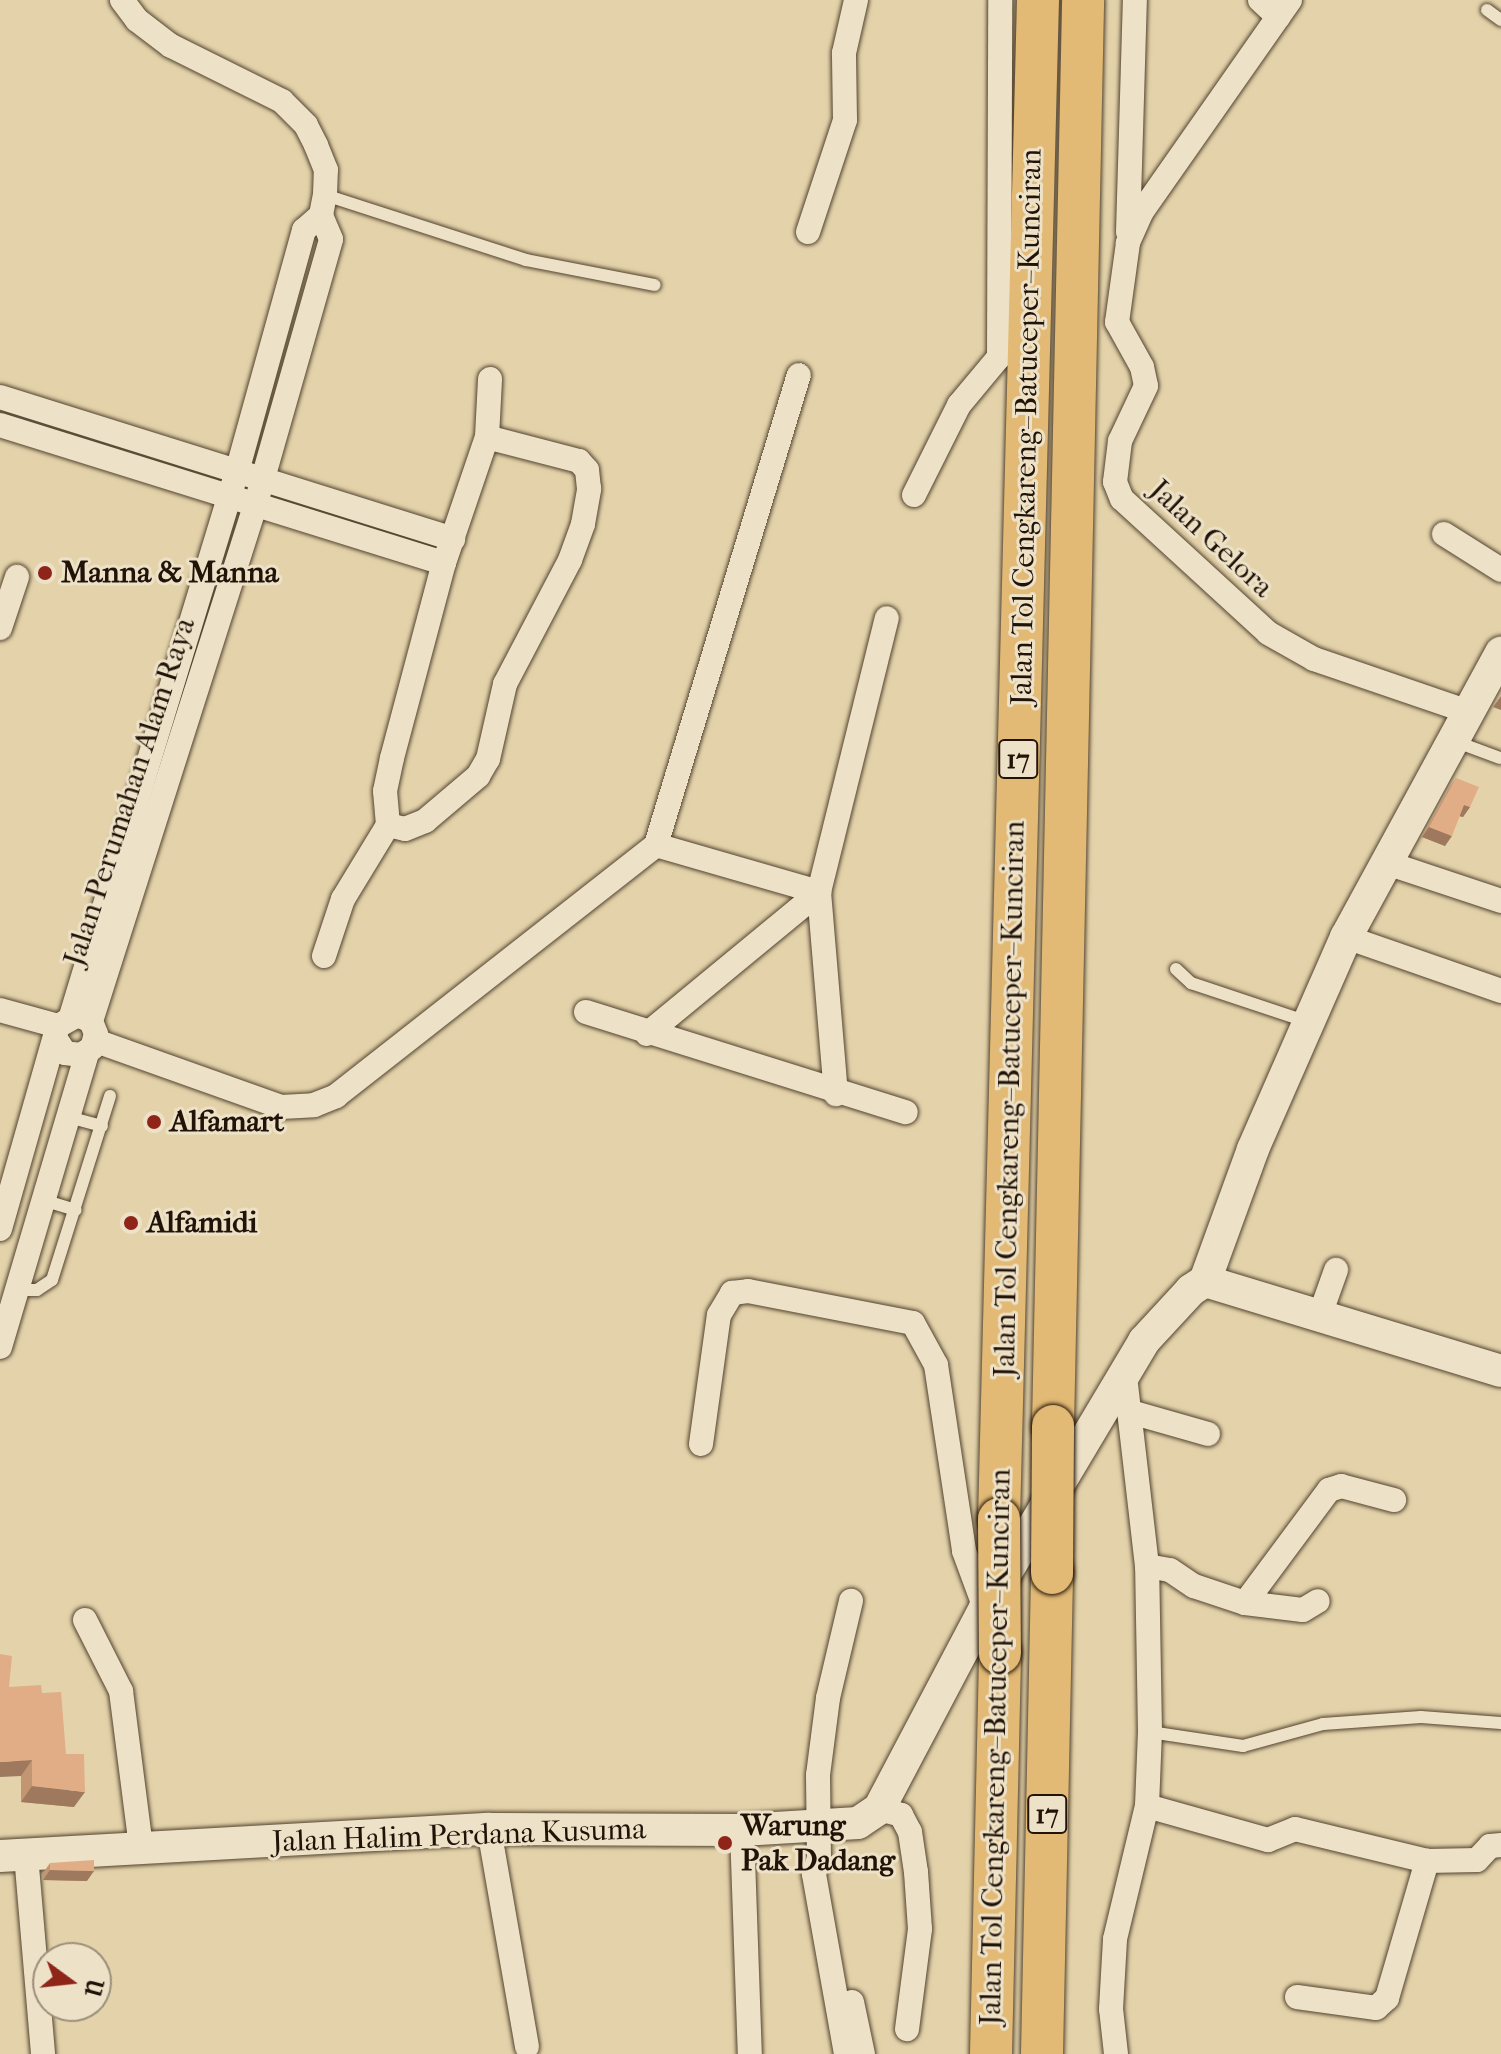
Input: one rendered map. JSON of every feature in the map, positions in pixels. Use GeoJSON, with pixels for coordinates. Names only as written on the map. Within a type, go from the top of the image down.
{"type":"FeatureCollection","features":[{"type":"Feature","properties":{"kind":"highway","name":"Jalan Tol Cengkareng–Batuceper–Kunciran"},"geometry":{"type":"LineString","coordinates":[[991,2054],[1000,1653],[999,1519],[1038,0]]}},
{"type":"Feature","properties":{"kind":"highway","name":"Jalan Tol Cengkareng–Batuceper–Kunciran"},"geometry":{"type":"LineString","coordinates":[[1042,2054],[1083,0]]}},
{"type":"Feature","properties":{"kind":"main road"},"geometry":{"type":"LineString","coordinates":[[879,1809],[985,1608],[1125,1376],[1173,1306],[1205,1281],[1253,1149],[1346,937],[1452,739],[1497,668]]}},
{"type":"Feature","properties":{"kind":"main road"},"geometry":{"type":"LineString","coordinates":[[1205,1281],[1501,1371]]}},
{"type":"Feature","properties":{"kind":"main road","name":"Jalan Halim Perdana Kusuma"},"geometry":{"type":"LineString","coordinates":[[13,1856],[489,1829],[742,1830],[817,1843],[879,1809]]}},
{"type":"Feature","properties":{"kind":"street","name":"Jalan Perumahan Alam Raya"},"geometry":{"type":"LineString","coordinates":[[0,1229],[76,1033],[256,503],[331,239],[323,205],[326,170],[306,125],[282,101],[171,46],[137,20],[122,0]]}},
{"type":"Feature","properties":{"kind":"street"},"geometry":{"type":"LineString","coordinates":[[914,495],[959,405],[999,357],[1000,0]]}},
{"type":"Feature","properties":{"kind":"street"},"geometry":{"type":"LineString","coordinates":[[1128,243],[1135,0]]}},
{"type":"Feature","properties":{"kind":"street"},"geometry":{"type":"LineString","coordinates":[[1260,0],[1284,8]]}},
{"type":"Feature","properties":{"kind":"street"},"geometry":{"type":"LineString","coordinates":[[808,232],[845,120],[844,53],[851,1]]}},
{"type":"Feature","properties":{"kind":"street","name":"Jalan Gelora"},"geometry":{"type":"LineString","coordinates":[[1284,8],[1142,211],[1128,243],[1117,322],[1142,367],[1146,386],[1113,470],[1122,499],[1249,620],[1287,645],[1469,712]]}},
{"type":"Feature","properties":{"kind":"street","name":"Jalan Perumahan Alam Raya"},"geometry":{"type":"LineString","coordinates":[[0,1347],[72,1118],[76,1033],[304,230],[323,205]]}},
{"type":"Feature","properties":{"kind":"street"},"geometry":{"type":"LineString","coordinates":[[0,1010],[76,1033],[281,1107],[314,1105],[336,1096],[656,845],[799,375]]}},
{"type":"Feature","properties":{"kind":"street"},"geometry":{"type":"LineString","coordinates":[[324,956],[343,899],[388,825],[385,791],[444,563],[487,437],[490,379]]}},
{"type":"Feature","properties":{"kind":"street"},"geometry":{"type":"LineString","coordinates":[[0,397],[238,468],[453,539]]}},
{"type":"Feature","properties":{"kind":"street"},"geometry":{"type":"LineString","coordinates":[[0,425],[444,563]]}},
{"type":"Feature","properties":{"kind":"street"},"geometry":{"type":"LineString","coordinates":[[388,825],[416,826],[478,776],[488,759],[505,684],[570,560],[583,524],[589,489],[587,470],[579,461],[487,437]]}},
{"type":"Feature","properties":{"kind":"street"},"geometry":{"type":"LineString","coordinates":[[1444,534],[1501,570]]}},
{"type":"Feature","properties":{"kind":"street"},"geometry":{"type":"LineString","coordinates":[[0,628],[17,577]]}},
{"type":"Feature","properties":{"kind":"street"},"geometry":{"type":"LineString","coordinates":[[836,1094],[819,892],[887,618]]}},
{"type":"Feature","properties":{"kind":"street"},"geometry":{"type":"LineString","coordinates":[[656,845],[819,892]]}},
{"type":"Feature","properties":{"kind":"street"},"geometry":{"type":"LineString","coordinates":[[1387,863],[1501,901]]}},
{"type":"Feature","properties":{"kind":"street"},"geometry":{"type":"LineString","coordinates":[[647,1034],[819,892]]}},
{"type":"Feature","properties":{"kind":"street"},"geometry":{"type":"LineString","coordinates":[[1346,937],[1499,983]]}},
{"type":"Feature","properties":{"kind":"street"},"geometry":{"type":"LineString","coordinates":[[586,1012],[836,1094],[906,1112]]}},
{"type":"Feature","properties":{"kind":"street"},"geometry":{"type":"LineString","coordinates":[[1320,1315],[1336,1270]]}},
{"type":"Feature","properties":{"kind":"street"},"geometry":{"type":"LineString","coordinates":[[701,1444],[719,1315],[732,1293],[748,1291],[913,1323],[936,1365],[964,1551],[985,1608]]}},
{"type":"Feature","properties":{"kind":"street"},"geometry":{"type":"LineString","coordinates":[[1116,2054],[1111,2009],[1115,1939],[1147,1806],[1150,1732],[1147,1566],[1125,1376]]}},
{"type":"Feature","properties":{"kind":"street"},"geometry":{"type":"LineString","coordinates":[[1131,1412],[1208,1434]]}},
{"type":"Feature","properties":{"kind":"street"},"geometry":{"type":"LineString","coordinates":[[1245,1603],[1329,1490],[1341,1486],[1394,1500]]}},
{"type":"Feature","properties":{"kind":"street"},"geometry":{"type":"LineString","coordinates":[[1147,1566],[1170,1570],[1194,1586],[1245,1603],[1303,1610],[1318,1601]]}},
{"type":"Feature","properties":{"kind":"street"},"geometry":{"type":"LineString","coordinates":[[846,2054],[814,1874],[828,1698],[851,1601]]}},
{"type":"Feature","properties":{"kind":"street"},"geometry":{"type":"LineString","coordinates":[[85,1620],[121,1691],[141,1848]]}},
{"type":"Feature","properties":{"kind":"street"},"geometry":{"type":"LineString","coordinates":[[1147,1806],[1268,1840],[1295,1829],[1427,1861],[1477,1860],[1490,1846],[1501,1845]]}},
{"type":"Feature","properties":{"kind":"street"},"geometry":{"type":"LineString","coordinates":[[879,1809],[901,1815],[910,1832],[916,1872],[920,1929],[907,2029]]}},
{"type":"Feature","properties":{"kind":"street"},"geometry":{"type":"LineString","coordinates":[[489,1829],[527,2047]]}},
{"type":"Feature","properties":{"kind":"street"},"geometry":{"type":"LineString","coordinates":[[742,1830],[750,2054]]}},
{"type":"Feature","properties":{"kind":"street"},"geometry":{"type":"LineString","coordinates":[[817,1843],[828,1873],[863,2054]]}},
{"type":"Feature","properties":{"kind":"street"},"geometry":{"type":"LineString","coordinates":[[13,1856],[43,2054]]}},
{"type":"Feature","properties":{"kind":"street"},"geometry":{"type":"LineString","coordinates":[[1297,1997],[1376,2008],[1387,1998],[1427,1861]]}},
{"type":"Feature","properties":{"kind":"lane"},"geometry":{"type":"LineString","coordinates":[[1487,10],[1501,20]]}},
{"type":"Feature","properties":{"kind":"lane"},"geometry":{"type":"LineString","coordinates":[[323,205],[526,260],[655,285]]}},
{"type":"Feature","properties":{"kind":"lane"},"geometry":{"type":"LineString","coordinates":[[1452,739],[1500,758]]}},
{"type":"Feature","properties":{"kind":"lane"},"geometry":{"type":"LineString","coordinates":[[1176,969],[1191,983],[1308,1022]]}},
{"type":"Feature","properties":{"kind":"lane"},"geometry":{"type":"LineString","coordinates":[[18,1290],[37,1290],[52,1280],[110,1096]]}},
{"type":"Feature","properties":{"kind":"lane"},"geometry":{"type":"LineString","coordinates":[[72,1118],[102,1126]]}},
{"type":"Feature","properties":{"kind":"lane"},"geometry":{"type":"LineString","coordinates":[[46,1201],[76,1210]]}},
{"type":"Feature","properties":{"kind":"lane"},"geometry":{"type":"LineString","coordinates":[[1150,1732],[1243,1746],[1323,1724],[1421,1717],[1501,1723]]}},
{"type":"Feature","properties":{"kind":"building"},"geometry":{"type":"Polygon","coordinates":[[[1456,778],[1479,787],[1470,807],[1464,805],[1452,836],[1429,827],[1456,778]]]}},
{"type":"Feature","properties":{"kind":"building"},"geometry":{"type":"Polygon","coordinates":[[[0,1654],[12,1656],[9,1687],[41,1685],[42,1693],[61,1692],[66,1754],[84,1754],[85,1792],[32,1786],[32,1760],[0,1762],[0,1654]]]}},
{"type":"Feature","properties":{"kind":"building"},"geometry":{"type":"Polygon","coordinates":[[[94,1860],[94,1871],[50,1870],[50,1863],[94,1860]]]}},
{"type":"Feature","properties":{"kind":"place","name":"Manna & Manna"},"geometry":{"type":"Point","coordinates":[45,573]}},
{"type":"Feature","properties":{"kind":"place","name":"Alfamart"},"geometry":{"type":"Point","coordinates":[154,1122]}},
{"type":"Feature","properties":{"kind":"place","name":"Alfamidi"},"geometry":{"type":"Point","coordinates":[131,1223]}},
{"type":"Feature","properties":{"kind":"place","name":"Warung Pak Dadang"},"geometry":{"type":"Point","coordinates":[725,1843]}}]}
